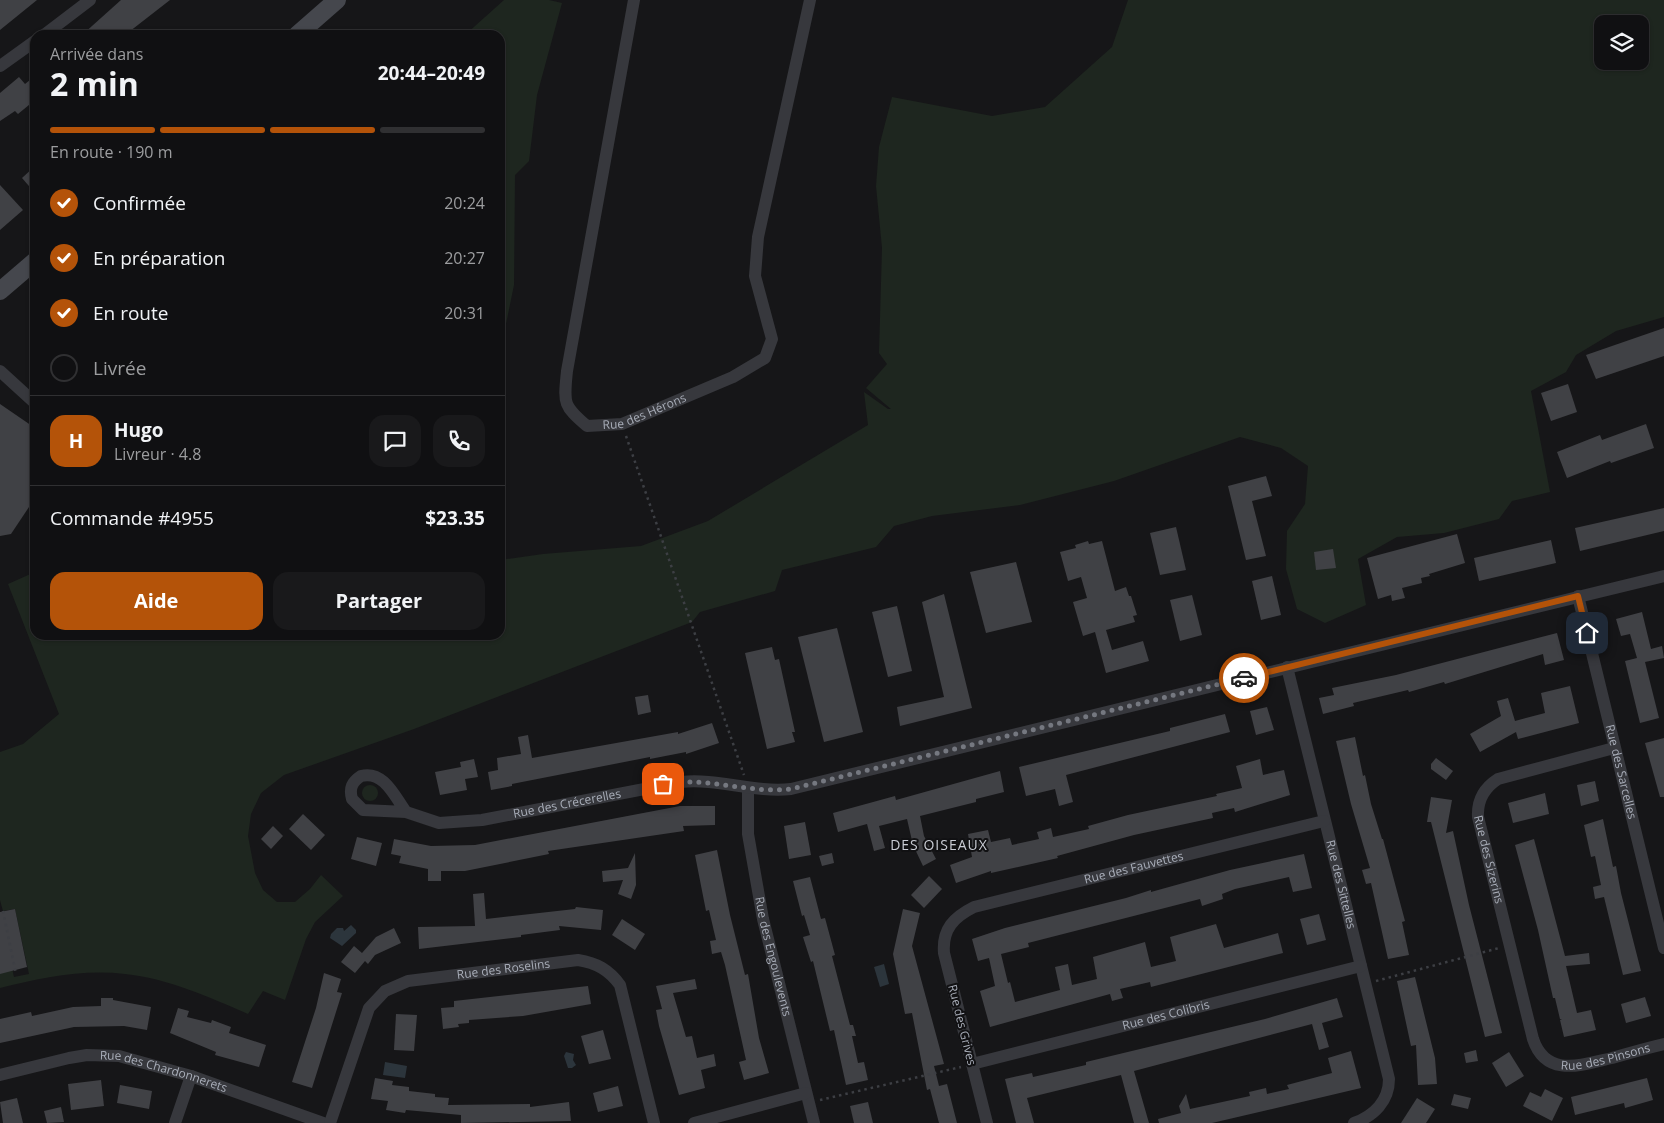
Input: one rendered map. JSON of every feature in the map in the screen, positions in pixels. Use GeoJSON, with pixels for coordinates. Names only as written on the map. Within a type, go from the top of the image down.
{"type":"FeatureCollection","features":[{"type":"Feature","properties":{"kind":"street"},"geometry":{"type":"LineString","coordinates":[[51,30],[90,0]]}},
{"type":"Feature","properties":{"kind":"street"},"geometry":{"type":"LineString","coordinates":[[303,30],[337,0]]}},
{"type":"Feature","properties":{"kind":"street","name":"Rue des Hérons"},"geometry":{"type":"LineString","coordinates":[[634,0],[567,371],[564,399],[575,415],[588,426],[622,424],[733,377],[765,358],[772,340],[755,276],[758,237],[810,0]]}},
{"type":"Feature","properties":{"kind":"street"},"geometry":{"type":"LineString","coordinates":[[0,66],[30,45]]}},
{"type":"Feature","properties":{"kind":"street"},"geometry":{"type":"LineString","coordinates":[[0,291],[30,265]]}},
{"type":"Feature","properties":{"kind":"street"},"geometry":{"type":"LineString","coordinates":[[0,371],[30,398]]}},
{"type":"Feature","properties":{"kind":"street","name":"Rue des Crécerelles"},"geometry":{"type":"LineString","coordinates":[[406,812],[439,823],[460,823],[671,783],[705,781],[748,788],[776,790],[806,786],[1664,576]]}},
{"type":"Feature","properties":{"kind":"street","name":"Rue des Sarcelles"},"geometry":{"type":"LineString","coordinates":[[1578,596],[1664,948]]}},
{"type":"Feature","properties":{"kind":"street","name":"Rue des Sittelles"},"geometry":{"type":"LineString","coordinates":[[1287,667],[1388,1079],[1388,1086],[1382,1102],[1370,1116],[1354,1123]]}},
{"type":"Feature","properties":{"kind":"street","name":"Rue des Sizerins"},"geometry":{"type":"LineString","coordinates":[[1548,1060],[1538,1050],[1533,1039],[1478,817],[1480,797],[1488,786],[1504,776],[1614,748]]}},
{"type":"Feature","properties":{"kind":"street","name":"Rue des Engoulevents"},"geometry":{"type":"LineString","coordinates":[[748,788],[748,834],[762,910],[814,1123]]}},
{"type":"Feature","properties":{"kind":"street","name":"Rue des Fauvettes"},"geometry":{"type":"LineString","coordinates":[[948,926],[959,915],[974,907],[1324,821]]}},
{"type":"Feature","properties":{"kind":"street","name":"Rue des Grives"},"geometry":{"type":"LineString","coordinates":[[948,926],[944,953],[987,1123]]}},
{"type":"Feature","properties":{"kind":"street","name":"Rue des Roselins"},"geometry":{"type":"LineString","coordinates":[[330,1123],[369,1008],[385,991],[408,981],[578,960],[591,962],[602,967],[620,985],[654,1123]]}},
{"type":"Feature","properties":{"kind":"street","name":"Rue des Colibris"},"geometry":{"type":"LineString","coordinates":[[972,1064],[1360,966]]}},
{"type":"Feature","properties":{"kind":"street","name":"Rue des Pinsons"},"geometry":{"type":"LineString","coordinates":[[1548,1060],[1563,1066],[1579,1066],[1664,1044]]}},
{"type":"Feature","properties":{"kind":"street","name":"Rue des Chardonnerets"},"geometry":{"type":"LineString","coordinates":[[0,1075],[69,1058],[103,1054],[134,1058],[191,1076],[323,1123]]}},
{"type":"Feature","properties":{"kind":"street"},"geometry":{"type":"LineString","coordinates":[[175,1123],[191,1076]]}},
{"type":"Feature","properties":{"kind":"street"},"geometry":{"type":"LineString","coordinates":[[694,1123],[807,1098]]}},
{"type":"Feature","properties":{"kind":"path"},"geometry":{"type":"LineString","coordinates":[[622,424],[748,788]]}},
{"type":"Feature","properties":{"kind":"path"},"geometry":{"type":"LineString","coordinates":[[3,911],[16,974]]}},
{"type":"Feature","properties":{"kind":"path"},"geometry":{"type":"LineString","coordinates":[[1365,984],[1509,945]]}},
{"type":"Feature","properties":{"kind":"path"},"geometry":{"type":"LineString","coordinates":[[807,1098],[972,1064]]}},
{"type":"Feature","properties":{"kind":"shaded area"},"geometry":{"type":"Polygon","coordinates":[[[504,0],[549,0],[562,3],[537,95],[529,161],[515,175],[514,285],[505,329],[505,30],[471,30],[504,0]]]}},
{"type":"Feature","properties":{"kind":"shaded area"},"geometry":{"type":"Polygon","coordinates":[[[1128,0],[1664,0],[1664,317],[1616,331],[1576,355],[1566,372],[1531,391],[1550,492],[1512,501],[1499,519],[1444,533],[1397,537],[1358,559],[1366,605],[1325,623],[1297,609],[1286,569],[1287,531],[1305,504],[1308,466],[1281,448],[1240,437],[1114,481],[1020,505],[932,516],[894,526],[876,547],[782,570],[775,591],[700,612],[692,622],[414,729],[284,775],[261,793],[251,814],[248,836],[255,873],[263,890],[277,902],[295,902],[310,889],[321,875],[343,896],[315,922],[306,939],[285,1000],[263,991],[248,1014],[172,984],[141,976],[109,973],[62,975],[0,988],[0,917],[14,977],[29,974],[15,909],[3,911],[0,900],[0,752],[23,744],[59,714],[8,584],[30,574],[30,640],[505,640],[505,559],[543,554],[641,546],[708,521],[868,425],[864,392],[888,409],[891,409],[866,388],[887,364],[879,353],[882,248],[876,186],[879,147],[892,97],[992,116],[1045,107],[1112,47],[1128,0]]]}},
{"type":"Feature","properties":{"kind":"shaded area"},"geometry":{"type":"Polygon","coordinates":[[[367,785],[373,785],[378,790],[376,799],[367,801],[362,796],[362,790],[367,785]]]}},
{"type":"Feature","properties":{"kind":"shaded area"},"geometry":{"type":"Polygon","coordinates":[[[351,925],[356,930],[356,933],[342,946],[330,938],[337,928],[343,928],[344,931],[351,925]]]}},
{"type":"Feature","properties":{"kind":"shaded area"},"geometry":{"type":"Polygon","coordinates":[[[884,964],[889,984],[880,987],[874,967],[884,964]]]}},
{"type":"Feature","properties":{"kind":"shaded area"},"geometry":{"type":"Polygon","coordinates":[[[566,1052],[574,1054],[573,1060],[576,1065],[572,1068],[568,1068],[564,1056],[566,1052]]]}},
{"type":"Feature","properties":{"kind":"shaded area"},"geometry":{"type":"Polygon","coordinates":[[[385,1062],[407,1066],[405,1078],[383,1075],[385,1062]]]}},
{"type":"Feature","properties":{"kind":"building"},"geometry":{"type":"Polygon","coordinates":[[[0,0],[37,0],[0,30],[0,0]]]}},
{"type":"Feature","properties":{"kind":"building"},"geometry":{"type":"Polygon","coordinates":[[[121,0],[170,0],[131,30],[88,30],[121,0]]]}},
{"type":"Feature","properties":{"kind":"building"},"geometry":{"type":"Polygon","coordinates":[[[19,77],[25,84],[30,80],[30,104],[18,114],[15,111],[0,121],[0,93],[19,77]]]}},
{"type":"Feature","properties":{"kind":"building"},"geometry":{"type":"Polygon","coordinates":[[[30,171],[30,187],[22,178],[30,171]]]}},
{"type":"Feature","properties":{"kind":"building"},"geometry":{"type":"Polygon","coordinates":[[[0,185],[23,210],[0,230],[0,185]]]}},
{"type":"Feature","properties":{"kind":"building"},"geometry":{"type":"Polygon","coordinates":[[[1664,328],[1664,356],[1596,379],[1586,355],[1664,328]]]}},
{"type":"Feature","properties":{"kind":"building"},"geometry":{"type":"Polygon","coordinates":[[[1568,384],[1577,412],[1551,421],[1541,393],[1568,384]]]}},
{"type":"Feature","properties":{"kind":"building"},"geometry":{"type":"Polygon","coordinates":[[[0,404],[30,425],[30,506],[11,534],[0,536],[0,404]]]}},
{"type":"Feature","properties":{"kind":"building"},"geometry":{"type":"Polygon","coordinates":[[[1646,424],[1654,448],[1611,463],[1610,461],[1567,478],[1557,452],[1600,435],[1602,440],[1646,424]]]}},
{"type":"Feature","properties":{"kind":"building"},"geometry":{"type":"Polygon","coordinates":[[[1266,476],[1272,496],[1252,501],[1266,556],[1246,560],[1228,486],[1266,476]]]}},
{"type":"Feature","properties":{"kind":"building"},"geometry":{"type":"Polygon","coordinates":[[[1664,508],[1664,531],[1580,551],[1575,528],[1664,508]]]}},
{"type":"Feature","properties":{"kind":"building"},"geometry":{"type":"Polygon","coordinates":[[[1176,527],[1186,570],[1160,575],[1150,533],[1176,527]]]}},
{"type":"Feature","properties":{"kind":"building"},"geometry":{"type":"Polygon","coordinates":[[[1457,534],[1465,563],[1429,574],[1430,576],[1421,578],[1422,583],[1402,588],[1405,598],[1392,601],[1391,595],[1378,599],[1367,558],[1457,534]]]}},
{"type":"Feature","properties":{"kind":"building"},"geometry":{"type":"Polygon","coordinates":[[[1551,540],[1556,563],[1479,581],[1474,558],[1551,540]]]}},
{"type":"Feature","properties":{"kind":"building"},"geometry":{"type":"Polygon","coordinates":[[[1088,541],[1089,544],[1102,541],[1115,591],[1126,587],[1137,615],[1133,616],[1135,622],[1106,630],[1112,650],[1143,641],[1149,661],[1106,673],[1095,632],[1083,636],[1073,602],[1087,598],[1081,577],[1068,581],[1060,552],[1076,548],[1075,545],[1088,541]]]}},
{"type":"Feature","properties":{"kind":"building"},"geometry":{"type":"Polygon","coordinates":[[[1333,549],[1336,568],[1316,570],[1314,552],[1333,549]]]}},
{"type":"Feature","properties":{"kind":"building"},"geometry":{"type":"Polygon","coordinates":[[[1016,562],[1032,622],[986,633],[970,572],[1016,562]]]}},
{"type":"Feature","properties":{"kind":"building"},"geometry":{"type":"Polygon","coordinates":[[[1272,576],[1281,615],[1261,620],[1252,581],[1272,576]]]}},
{"type":"Feature","properties":{"kind":"building"},"geometry":{"type":"Polygon","coordinates":[[[944,594],[972,708],[900,726],[897,707],[944,697],[922,602],[944,594]]]}},
{"type":"Feature","properties":{"kind":"building"},"geometry":{"type":"Polygon","coordinates":[[[1192,595],[1202,635],[1180,641],[1170,600],[1192,595]]]}},
{"type":"Feature","properties":{"kind":"building"},"geometry":{"type":"Polygon","coordinates":[[[897,606],[912,671],[888,677],[872,612],[897,606]]]}},
{"type":"Feature","properties":{"kind":"building"},"geometry":{"type":"Polygon","coordinates":[[[1642,612],[1651,649],[1662,646],[1664,658],[1645,662],[1659,718],[1640,723],[1625,661],[1637,658],[1630,634],[1621,636],[1616,619],[1642,612]]]}},
{"type":"Feature","properties":{"kind":"building"},"geometry":{"type":"Polygon","coordinates":[[[837,628],[863,732],[824,742],[798,637],[837,628]]]}},
{"type":"Feature","properties":{"kind":"building"},"geometry":{"type":"Polygon","coordinates":[[[1557,633],[1564,660],[1545,665],[1543,654],[1445,684],[1444,682],[1409,692],[1408,690],[1353,703],[1354,706],[1323,714],[1319,698],[1334,695],[1332,688],[1396,675],[1557,633]]]}},
{"type":"Feature","properties":{"kind":"building"},"geometry":{"type":"Polygon","coordinates":[[[772,647],[775,660],[779,659],[795,732],[792,732],[795,742],[767,749],[745,653],[772,647]]]}},
{"type":"Feature","properties":{"kind":"building"},"geometry":{"type":"Polygon","coordinates":[[[1570,686],[1579,723],[1518,739],[1516,732],[1480,752],[1470,734],[1501,716],[1497,701],[1508,698],[1515,721],[1545,713],[1541,693],[1570,686]]]}},
{"type":"Feature","properties":{"kind":"building"},"geometry":{"type":"Polygon","coordinates":[[[648,695],[651,712],[638,715],[635,697],[648,695]]]}},
{"type":"Feature","properties":{"kind":"building"},"geometry":{"type":"Polygon","coordinates":[[[1267,707],[1274,730],[1256,735],[1250,711],[1267,707]]]}},
{"type":"Feature","properties":{"kind":"building"},"geometry":{"type":"Polygon","coordinates":[[[1225,714],[1230,732],[1066,775],[1073,802],[1059,806],[1055,789],[1026,796],[1019,767],[1170,731],[1170,728],[1225,714]]]}},
{"type":"Feature","properties":{"kind":"building"},"geometry":{"type":"Polygon","coordinates":[[[712,723],[719,743],[686,754],[686,752],[650,759],[650,757],[512,784],[512,786],[491,790],[488,772],[498,770],[497,758],[521,754],[518,737],[528,735],[532,758],[678,732],[678,734],[712,723]]]}},
{"type":"Feature","properties":{"kind":"building"},"geometry":{"type":"Polygon","coordinates":[[[1355,737],[1363,776],[1365,775],[1371,804],[1383,839],[1405,921],[1402,922],[1409,955],[1388,959],[1371,883],[1366,884],[1362,870],[1370,868],[1351,804],[1336,741],[1355,737]]]}},
{"type":"Feature","properties":{"kind":"building"},"geometry":{"type":"Polygon","coordinates":[[[1664,738],[1664,797],[1660,797],[1645,743],[1664,738]]]}},
{"type":"Feature","properties":{"kind":"building"},"geometry":{"type":"Polygon","coordinates":[[[1436,758],[1453,771],[1446,780],[1431,769],[1431,764],[1436,758]]]}},
{"type":"Feature","properties":{"kind":"building"},"geometry":{"type":"Polygon","coordinates":[[[474,759],[478,777],[465,779],[467,790],[440,795],[435,772],[461,767],[460,762],[474,759]]]}},
{"type":"Feature","properties":{"kind":"building"},"geometry":{"type":"Polygon","coordinates":[[[1260,759],[1263,775],[1284,770],[1290,795],[1235,812],[1234,808],[1212,813],[1213,818],[1134,835],[1057,856],[1058,858],[991,873],[991,871],[956,883],[950,865],[972,857],[968,834],[988,830],[991,842],[1010,838],[1012,845],[1039,839],[1037,832],[1051,828],[1053,837],[1089,829],[1088,826],[1128,815],[1217,796],[1216,794],[1242,788],[1236,766],[1260,759]]]}},
{"type":"Feature","properties":{"kind":"building"},"geometry":{"type":"Polygon","coordinates":[[[1000,771],[1004,792],[976,799],[976,802],[920,816],[924,836],[936,859],[923,866],[913,845],[907,819],[879,826],[885,848],[874,851],[867,824],[838,832],[833,813],[895,796],[896,800],[1000,771]]]}},
{"type":"Feature","properties":{"kind":"building"},"geometry":{"type":"Polygon","coordinates":[[[1595,781],[1599,801],[1581,806],[1577,785],[1595,781]]]}},
{"type":"Feature","properties":{"kind":"building"},"geometry":{"type":"Polygon","coordinates":[[[1545,793],[1549,814],[1513,823],[1508,803],[1545,793]]]}},
{"type":"Feature","properties":{"kind":"building"},"geometry":{"type":"Polygon","coordinates":[[[1431,797],[1452,800],[1446,833],[1453,831],[1469,905],[1502,1033],[1485,1037],[1431,822],[1427,822],[1431,797]]]}},
{"type":"Feature","properties":{"kind":"building"},"geometry":{"type":"Polygon","coordinates":[[[680,806],[715,806],[715,825],[683,826],[684,831],[548,851],[549,854],[465,871],[441,871],[441,881],[428,881],[428,869],[399,863],[401,856],[391,854],[394,839],[431,846],[475,845],[680,806]]]}},
{"type":"Feature","properties":{"kind":"building"},"geometry":{"type":"Polygon","coordinates":[[[303,814],[325,835],[311,850],[289,829],[303,814]]]}},
{"type":"Feature","properties":{"kind":"building"},"geometry":{"type":"Polygon","coordinates":[[[1603,819],[1613,867],[1616,866],[1641,971],[1623,975],[1604,897],[1595,899],[1593,887],[1601,885],[1595,856],[1591,857],[1584,825],[1603,819]]]}},
{"type":"Feature","properties":{"kind":"building"},"geometry":{"type":"Polygon","coordinates":[[[805,822],[811,855],[789,859],[784,826],[805,822]]]}},
{"type":"Feature","properties":{"kind":"building"},"geometry":{"type":"Polygon","coordinates":[[[273,826],[283,836],[271,849],[261,839],[273,826]]]}},
{"type":"Feature","properties":{"kind":"building"},"geometry":{"type":"Polygon","coordinates":[[[357,837],[382,843],[376,866],[351,859],[357,837]]]}},
{"type":"Feature","properties":{"kind":"building"},"geometry":{"type":"Polygon","coordinates":[[[1534,839],[1565,956],[1589,953],[1590,964],[1566,966],[1577,1013],[1591,1010],[1596,1030],[1564,1037],[1560,1020],[1562,1019],[1560,1019],[1555,998],[1553,998],[1538,930],[1515,845],[1534,839]]]}},
{"type":"Feature","properties":{"kind":"building"},"geometry":{"type":"Polygon","coordinates":[[[717,850],[730,915],[745,975],[748,974],[759,1038],[769,1073],[744,1080],[739,1062],[746,1060],[721,952],[712,954],[710,941],[716,940],[709,910],[706,911],[695,855],[717,850]]]}},
{"type":"Feature","properties":{"kind":"building"},"geometry":{"type":"Polygon","coordinates":[[[635,853],[636,885],[631,899],[618,894],[623,880],[603,882],[602,871],[628,868],[635,853]]]}},
{"type":"Feature","properties":{"kind":"building"},"geometry":{"type":"Polygon","coordinates":[[[832,853],[834,863],[822,866],[819,856],[832,853]]]}},
{"type":"Feature","properties":{"kind":"building"},"geometry":{"type":"Polygon","coordinates":[[[1304,854],[1312,888],[1293,892],[1289,877],[1235,889],[1222,894],[1223,899],[1202,906],[1200,899],[1028,943],[1029,947],[1001,954],[1015,1002],[1060,990],[1055,967],[1068,964],[1072,985],[1097,979],[1093,957],[1145,942],[1151,967],[1176,961],[1170,937],[1216,924],[1224,948],[1278,933],[1283,953],[1151,987],[1150,982],[1120,989],[1123,998],[1112,1001],[1110,994],[990,1027],[980,991],[995,986],[989,958],[978,961],[972,939],[1005,928],[1151,890],[1151,892],[1230,870],[1304,854]]]}},
{"type":"Feature","properties":{"kind":"building"},"geometry":{"type":"Polygon","coordinates":[[[929,876],[942,889],[924,908],[911,895],[929,876]]]}},
{"type":"Feature","properties":{"kind":"building"},"geometry":{"type":"Polygon","coordinates":[[[810,877],[821,919],[825,918],[835,955],[832,956],[850,1025],[853,1025],[856,1036],[852,1036],[858,1063],[864,1062],[868,1080],[846,1085],[834,1030],[830,1031],[813,961],[811,962],[803,937],[810,935],[804,915],[802,916],[793,881],[810,877]]]}},
{"type":"Feature","properties":{"kind":"building"},"geometry":{"type":"Polygon","coordinates":[[[484,893],[486,919],[575,909],[576,907],[603,910],[601,930],[559,926],[560,930],[521,935],[521,937],[419,949],[418,927],[475,926],[473,894],[484,893]]]}},
{"type":"Feature","properties":{"kind":"building"},"geometry":{"type":"Polygon","coordinates":[[[15,909],[27,967],[0,974],[0,912],[15,909]]]}},
{"type":"Feature","properties":{"kind":"building"},"geometry":{"type":"Polygon","coordinates":[[[903,909],[920,913],[912,946],[944,1064],[934,1066],[939,1086],[947,1084],[957,1123],[939,1123],[930,1089],[927,1090],[912,1013],[905,1014],[893,954],[903,909]]]}},
{"type":"Feature","properties":{"kind":"building"},"geometry":{"type":"Polygon","coordinates":[[[1319,914],[1326,940],[1307,945],[1300,919],[1319,914]]]}},
{"type":"Feature","properties":{"kind":"building"},"geometry":{"type":"Polygon","coordinates":[[[622,919],[645,934],[635,950],[612,935],[622,919]]]}},
{"type":"Feature","properties":{"kind":"building"},"geometry":{"type":"Polygon","coordinates":[[[394,928],[401,943],[375,955],[368,964],[365,961],[355,973],[341,962],[354,946],[362,953],[376,937],[394,928]]]}},
{"type":"Feature","properties":{"kind":"building"},"geometry":{"type":"Polygon","coordinates":[[[324,973],[341,979],[337,992],[342,993],[312,1088],[292,1082],[316,1008],[324,973]]]}},
{"type":"Feature","properties":{"kind":"building"},"geometry":{"type":"Polygon","coordinates":[[[1415,977],[1435,1058],[1437,1084],[1418,1085],[1416,1045],[1411,1046],[1397,981],[1415,977]]]}},
{"type":"Feature","properties":{"kind":"building"},"geometry":{"type":"Polygon","coordinates":[[[695,979],[697,989],[673,993],[686,1037],[692,1036],[697,1058],[714,1054],[716,1066],[701,1070],[705,1088],[679,1095],[659,1026],[656,1010],[662,1009],[656,986],[695,979]]]}},
{"type":"Feature","properties":{"kind":"building"},"geometry":{"type":"Polygon","coordinates":[[[588,986],[591,1004],[523,1016],[469,1020],[469,1023],[458,1024],[459,1027],[443,1029],[441,1008],[454,1007],[454,1001],[588,986]]]}},
{"type":"Feature","properties":{"kind":"building"},"geometry":{"type":"Polygon","coordinates":[[[1645,997],[1651,1016],[1626,1023],[1621,1004],[1645,997]]]}},
{"type":"Feature","properties":{"kind":"building"},"geometry":{"type":"Polygon","coordinates":[[[101,998],[113,998],[113,1000],[151,1007],[147,1030],[124,1026],[74,1027],[0,1043],[0,1019],[31,1012],[32,1016],[73,1007],[101,1006],[101,998]]]}},
{"type":"Feature","properties":{"kind":"building"},"geometry":{"type":"Polygon","coordinates":[[[1337,998],[1343,1017],[1322,1023],[1329,1047],[1319,1050],[1312,1024],[1134,1071],[1149,1123],[1134,1123],[1121,1075],[1027,1098],[1034,1123],[1016,1123],[1005,1079],[1032,1073],[1033,1077],[1086,1065],[1086,1062],[1265,1019],[1337,998]]]}},
{"type":"Feature","properties":{"kind":"building"},"geometry":{"type":"Polygon","coordinates":[[[178,1008],[189,1011],[187,1017],[211,1023],[212,1020],[231,1027],[229,1033],[266,1045],[259,1067],[215,1055],[216,1052],[170,1033],[178,1008]]]}},
{"type":"Feature","properties":{"kind":"building"},"geometry":{"type":"Polygon","coordinates":[[[396,1014],[417,1015],[414,1051],[394,1050],[396,1014]]]}},
{"type":"Feature","properties":{"kind":"building"},"geometry":{"type":"Polygon","coordinates":[[[603,1030],[611,1059],[589,1064],[581,1036],[603,1030]]]}},
{"type":"Feature","properties":{"kind":"building"},"geometry":{"type":"Polygon","coordinates":[[[1476,1050],[1478,1061],[1466,1063],[1464,1053],[1476,1050]]]}},
{"type":"Feature","properties":{"kind":"building"},"geometry":{"type":"Polygon","coordinates":[[[1351,1051],[1361,1088],[1212,1123],[1159,1123],[1158,1119],[1181,1113],[1179,1106],[1186,1094],[1190,1109],[1250,1096],[1249,1092],[1266,1088],[1267,1094],[1289,1089],[1287,1085],[1332,1073],[1328,1058],[1351,1051]]]}},
{"type":"Feature","properties":{"kind":"building"},"geometry":{"type":"Polygon","coordinates":[[[1509,1052],[1524,1076],[1506,1087],[1492,1063],[1509,1052]]]}},
{"type":"Feature","properties":{"kind":"building"},"geometry":{"type":"Polygon","coordinates":[[[375,1078],[393,1081],[392,1085],[409,1087],[409,1091],[435,1094],[435,1097],[449,1098],[448,1105],[530,1104],[530,1107],[569,1102],[571,1121],[461,1123],[461,1115],[406,1110],[405,1113],[386,1110],[388,1101],[371,1099],[375,1078]]]}},
{"type":"Feature","properties":{"kind":"building"},"geometry":{"type":"Polygon","coordinates":[[[1647,1078],[1653,1100],[1625,1108],[1624,1103],[1575,1115],[1571,1097],[1647,1078]]]}},
{"type":"Feature","properties":{"kind":"building"},"geometry":{"type":"Polygon","coordinates":[[[101,1080],[104,1106],[71,1110],[68,1084],[101,1080]]]}},
{"type":"Feature","properties":{"kind":"building"},"geometry":{"type":"Polygon","coordinates":[[[120,1085],[152,1091],[149,1109],[117,1103],[120,1085]]]}},
{"type":"Feature","properties":{"kind":"building"},"geometry":{"type":"Polygon","coordinates":[[[618,1086],[623,1106],[598,1112],[593,1093],[618,1086]]]}},
{"type":"Feature","properties":{"kind":"building"},"geometry":{"type":"Polygon","coordinates":[[[1545,1089],[1563,1098],[1552,1121],[1523,1106],[1530,1092],[1541,1097],[1545,1089]]]}},
{"type":"Feature","properties":{"kind":"building"},"geometry":{"type":"Polygon","coordinates":[[[1454,1094],[1471,1098],[1468,1109],[1451,1105],[1454,1094]]]}},
{"type":"Feature","properties":{"kind":"building"},"geometry":{"type":"Polygon","coordinates":[[[17,1098],[23,1123],[3,1123],[0,1102],[17,1098]]]}},
{"type":"Feature","properties":{"kind":"building"},"geometry":{"type":"Polygon","coordinates":[[[1417,1098],[1435,1109],[1426,1123],[1401,1123],[1417,1098]]]}},
{"type":"Feature","properties":{"kind":"building"},"geometry":{"type":"Polygon","coordinates":[[[868,1102],[873,1123],[854,1123],[850,1106],[868,1102]]]}},
{"type":"Feature","properties":{"kind":"building"},"geometry":{"type":"Polygon","coordinates":[[[61,1107],[64,1122],[47,1123],[44,1111],[61,1107]]]}},
{"type":"Feature","properties":{"kind":"way so far"},"geometry":{"type":"LineString","coordinates":[[663,784],[705,781],[762,790],[791,789],[1244,678]]}},
{"type":"Feature","properties":{"kind":"district","name":"DES OISEAUX"},"geometry":{"type":"Point","coordinates":[939,845]}},
{"type":"Feature","properties":{"kind":"route"},"geometry":{"type":"LineString","coordinates":[[1244,678],[1578,596],[1587,633]]}}]}
